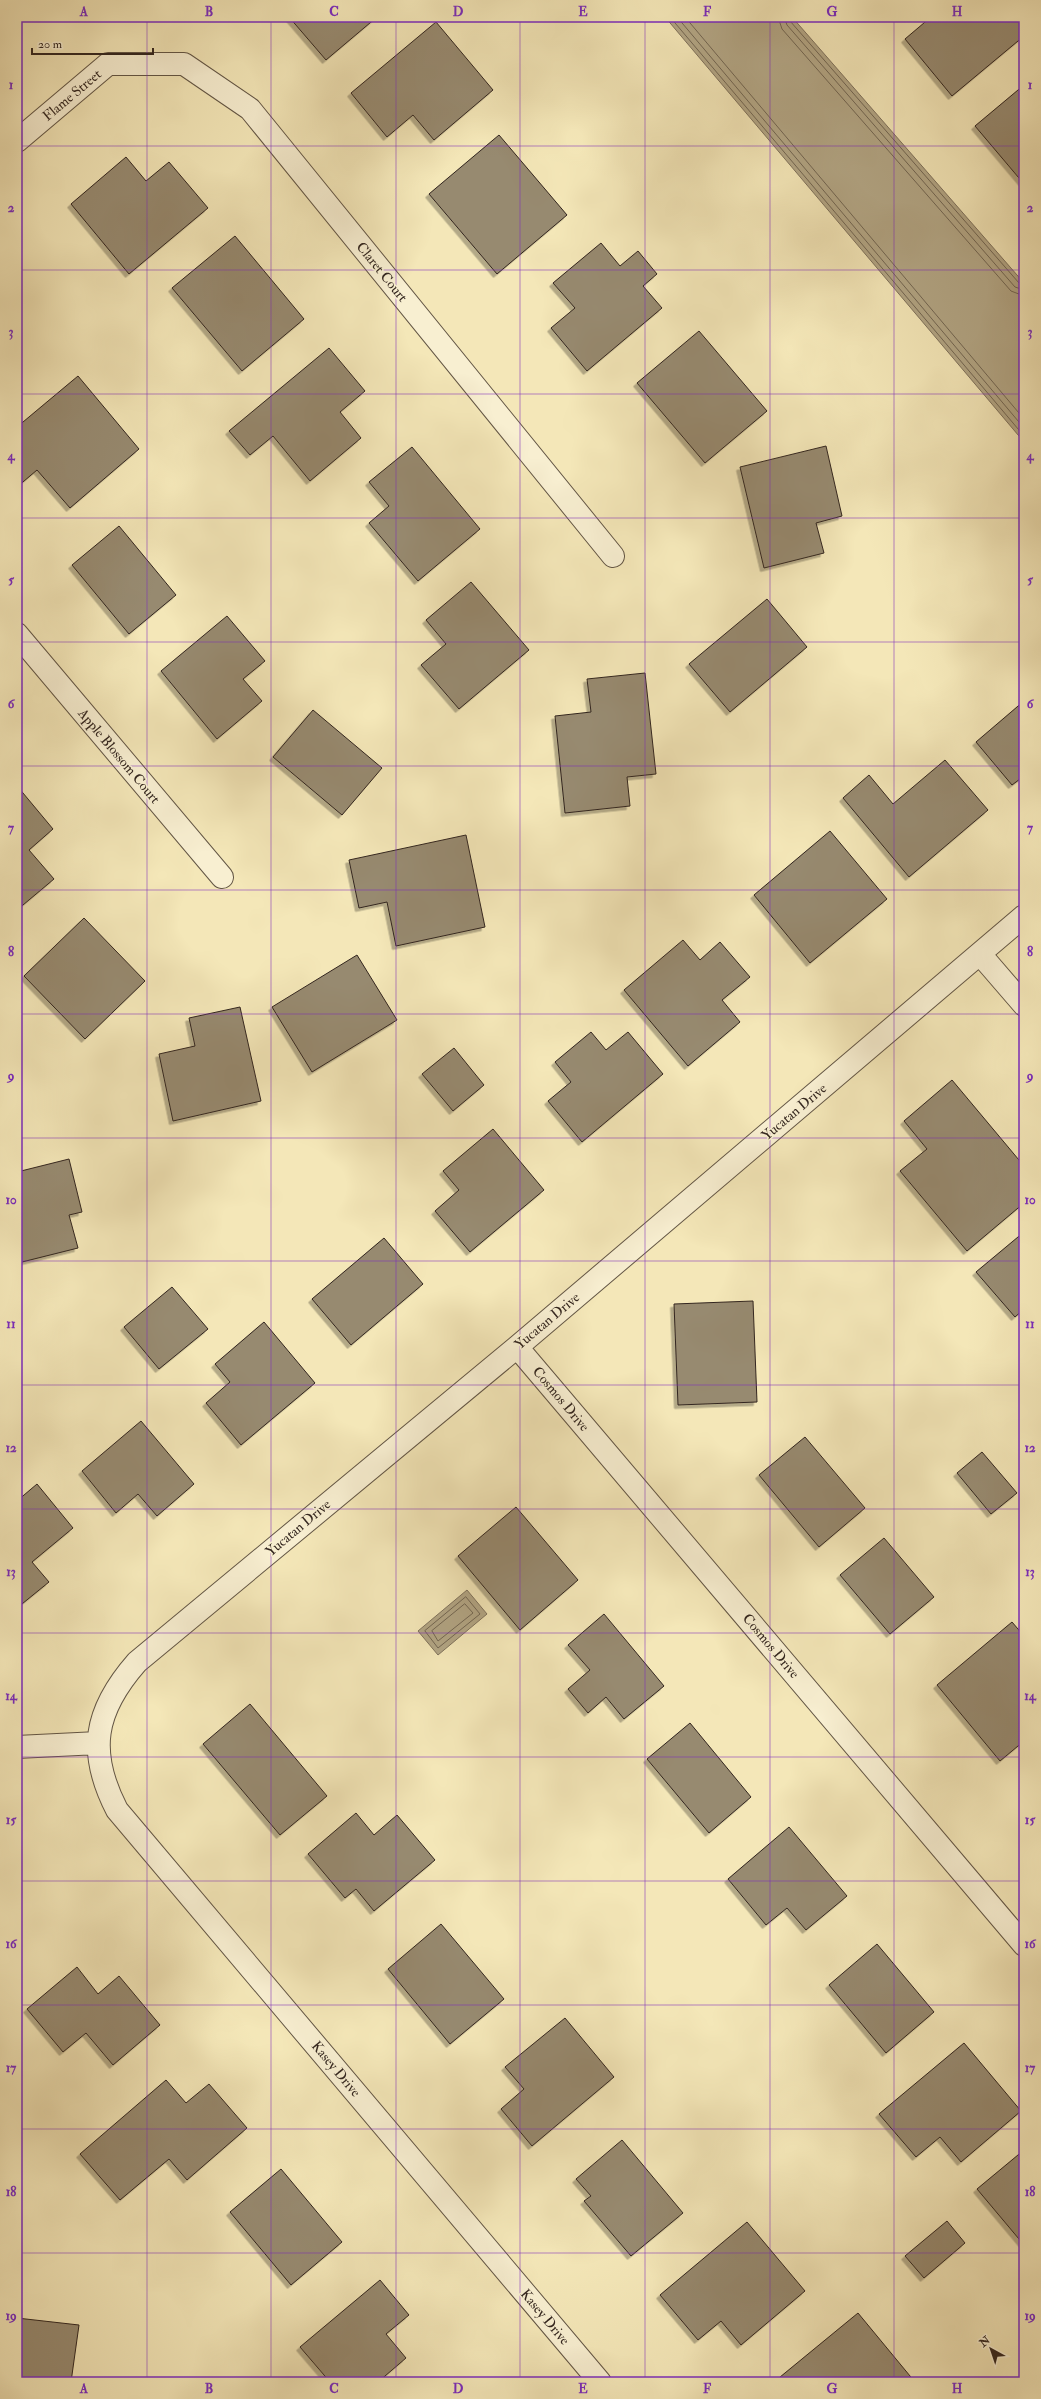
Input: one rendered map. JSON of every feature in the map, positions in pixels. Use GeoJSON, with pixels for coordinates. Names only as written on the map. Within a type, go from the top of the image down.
{"type":"FeatureCollection","features":[{"type":"Feature","properties":{"kind":"street","name":"Flame Street"},"geometry":{"type":"LineString","coordinates":[[17,141],[108,64]]}},
{"type":"Feature","properties":{"kind":"street","name":"Claret Court"},"geometry":{"type":"LineString","coordinates":[[108,64],[184,64],[250,109],[613,556]]}},
{"type":"Feature","properties":{"kind":"street","name":"Apple Blossom Court"},"geometry":{"type":"LineString","coordinates":[[17,634],[222,877]]}},
{"type":"Feature","properties":{"kind":"street","name":"Yucatan Drive"},"geometry":{"type":"LineString","coordinates":[[98,1743],[103,1711],[123,1678],[137,1662],[517,1347],[1024,916]]}},
{"type":"Feature","properties":{"kind":"street"},"geometry":{"type":"LineString","coordinates":[[980,954],[1024,1005]]}},
{"type":"Feature","properties":{"kind":"street","name":"Cosmos Drive"},"geometry":{"type":"LineString","coordinates":[[517,1347],[1024,1945]]}},
{"type":"Feature","properties":{"kind":"street"},"geometry":{"type":"LineString","coordinates":[[17,1747],[98,1743]]}},
{"type":"Feature","properties":{"kind":"street","name":"Kasey Drive"},"geometry":{"type":"LineString","coordinates":[[98,1743],[102,1777],[117,1810],[600,2382]]}},
{"type":"Feature","properties":{"kind":"water"},"geometry":{"type":"Polygon","coordinates":[[[665,17],[792,17],[1024,283],[1024,442],[665,17]]]}},
{"type":"Feature","properties":{"kind":"water"},"geometry":{"type":"Polygon","coordinates":[[[467,1590],[487,1614],[438,1655],[418,1631],[467,1590]]]}},
{"type":"Feature","properties":{"kind":"building"},"geometry":{"type":"Polygon","coordinates":[[[289,17],[377,17],[326,60],[289,17]]]}},
{"type":"Feature","properties":{"kind":"building"},"geometry":{"type":"Polygon","coordinates":[[[931,17],[1024,17],[1024,36],[952,96],[905,39],[931,17]]]}},
{"type":"Feature","properties":{"kind":"building"},"geometry":{"type":"Polygon","coordinates":[[[436,22],[493,90],[434,140],[413,115],[387,137],[351,93],[436,22]]]}},
{"type":"Feature","properties":{"kind":"building"},"geometry":{"type":"Polygon","coordinates":[[[1024,85],[1024,184],[975,126],[1024,85]]]}},
{"type":"Feature","properties":{"kind":"building"},"geometry":{"type":"Polygon","coordinates":[[[499,135],[567,215],[497,274],[429,194],[499,135]]]}},
{"type":"Feature","properties":{"kind":"building"},"geometry":{"type":"Polygon","coordinates":[[[126,157],[146,181],[169,162],[208,208],[129,274],[71,204],[126,157]]]}},
{"type":"Feature","properties":{"kind":"building"},"geometry":{"type":"Polygon","coordinates":[[[235,236],[304,319],[242,371],[172,288],[235,236]]]}},
{"type":"Feature","properties":{"kind":"building"},"geometry":{"type":"Polygon","coordinates":[[[601,243],[620,266],[638,251],[657,274],[643,286],[662,308],[587,371],[551,328],[575,308],[553,283],[601,243]]]}},
{"type":"Feature","properties":{"kind":"building"},"geometry":{"type":"Polygon","coordinates":[[[699,331],[767,411],[705,463],[637,383],[699,331]]]}},
{"type":"Feature","properties":{"kind":"building"},"geometry":{"type":"Polygon","coordinates":[[[329,348],[365,391],[340,412],[361,438],[310,481],[273,436],[250,455],[229,431],[329,348]]]}},
{"type":"Feature","properties":{"kind":"building"},"geometry":{"type":"Polygon","coordinates":[[[78,376],[139,449],[70,508],[37,470],[17,487],[17,427],[78,376]]]}},
{"type":"Feature","properties":{"kind":"building"},"geometry":{"type":"Polygon","coordinates":[[[826,446],[842,516],[816,523],[824,553],[764,568],[740,467],[826,446]]]}},
{"type":"Feature","properties":{"kind":"building"},"geometry":{"type":"Polygon","coordinates":[[[412,447],[480,529],[418,581],[369,523],[389,506],[369,482],[412,447]]]}},
{"type":"Feature","properties":{"kind":"building"},"geometry":{"type":"Polygon","coordinates":[[[119,526],[176,595],[129,634],[72,565],[119,526]]]}},
{"type":"Feature","properties":{"kind":"building"},"geometry":{"type":"Polygon","coordinates":[[[471,582],[529,650],[459,709],[421,665],[446,644],[426,620],[471,582]]]}},
{"type":"Feature","properties":{"kind":"building"},"geometry":{"type":"Polygon","coordinates":[[[767,599],[807,647],[730,712],[689,664],[767,599]]]}},
{"type":"Feature","properties":{"kind":"building"},"geometry":{"type":"Polygon","coordinates":[[[227,616],[265,661],[243,679],[262,701],[217,739],[161,671],[227,616]]]}},
{"type":"Feature","properties":{"kind":"building"},"geometry":{"type":"Polygon","coordinates":[[[645,673],[656,774],[627,777],[630,806],[565,813],[555,716],[591,712],[587,679],[645,673]]]}},
{"type":"Feature","properties":{"kind":"building"},"geometry":{"type":"Polygon","coordinates":[[[1024,701],[1024,776],[1012,785],[976,742],[1024,701]]]}},
{"type":"Feature","properties":{"kind":"building"},"geometry":{"type":"Polygon","coordinates":[[[313,710],[382,768],[342,815],[273,757],[313,710]]]}},
{"type":"Feature","properties":{"kind":"building"},"geometry":{"type":"Polygon","coordinates":[[[945,760],[988,810],[909,877],[843,798],[869,775],[893,804],[945,760]]]}},
{"type":"Feature","properties":{"kind":"building"},"geometry":{"type":"Polygon","coordinates":[[[18,787],[53,829],[29,850],[54,879],[17,910],[18,787]]]}},
{"type":"Feature","properties":{"kind":"building"},"geometry":{"type":"Polygon","coordinates":[[[830,831],[887,899],[810,963],[754,895],[830,831]]]}},
{"type":"Feature","properties":{"kind":"building"},"geometry":{"type":"Polygon","coordinates":[[[466,835],[485,927],[396,946],[387,902],[359,908],[349,860],[466,835]]]}},
{"type":"Feature","properties":{"kind":"building"},"geometry":{"type":"Polygon","coordinates":[[[84,918],[145,981],[85,1039],[24,976],[84,918]]]}},
{"type":"Feature","properties":{"kind":"building"},"geometry":{"type":"Polygon","coordinates":[[[683,940],[700,960],[720,942],[750,977],[722,1000],[740,1022],[688,1066],[624,990],[683,940]]]}},
{"type":"Feature","properties":{"kind":"building"},"geometry":{"type":"Polygon","coordinates":[[[357,955],[397,1020],[312,1072],[272,1007],[357,955]]]}},
{"type":"Feature","properties":{"kind":"building"},"geometry":{"type":"Polygon","coordinates":[[[240,1007],[261,1101],[173,1121],[159,1054],[195,1046],[189,1018],[240,1007]]]}},
{"type":"Feature","properties":{"kind":"building"},"geometry":{"type":"Polygon","coordinates":[[[591,1032],[606,1050],[628,1032],[663,1074],[582,1142],[548,1101],[571,1082],[555,1062],[591,1032]]]}},
{"type":"Feature","properties":{"kind":"building"},"geometry":{"type":"Polygon","coordinates":[[[454,1048],[484,1085],[453,1111],[422,1074],[454,1048]]]}},
{"type":"Feature","properties":{"kind":"building"},"geometry":{"type":"Polygon","coordinates":[[[952,1080],[1024,1166],[1024,1203],[967,1251],[900,1171],[927,1149],[904,1121],[952,1080]]]}},
{"type":"Feature","properties":{"kind":"building"},"geometry":{"type":"Polygon","coordinates":[[[493,1129],[544,1190],[470,1252],[435,1211],[459,1190],[443,1171],[493,1129]]]}},
{"type":"Feature","properties":{"kind":"building"},"geometry":{"type":"Polygon","coordinates":[[[69,1159],[82,1212],[69,1215],[78,1248],[18,1263],[17,1172],[69,1159]]]}},
{"type":"Feature","properties":{"kind":"building"},"geometry":{"type":"Polygon","coordinates":[[[1024,1232],[1024,1309],[1015,1317],[976,1272],[1024,1232]]]}},
{"type":"Feature","properties":{"kind":"building"},"geometry":{"type":"Polygon","coordinates":[[[384,1238],[423,1284],[351,1345],[312,1299],[384,1238]]]}},
{"type":"Feature","properties":{"kind":"building"},"geometry":{"type":"Polygon","coordinates":[[[172,1287],[208,1329],[159,1369],[124,1327],[172,1287]]]}},
{"type":"Feature","properties":{"kind":"building"},"geometry":{"type":"Polygon","coordinates":[[[753,1301],[757,1402],[678,1405],[674,1304],[753,1301]]]}},
{"type":"Feature","properties":{"kind":"building"},"geometry":{"type":"Polygon","coordinates":[[[264,1322],[315,1383],[241,1445],[206,1403],[230,1382],[215,1364],[264,1322]]]}},
{"type":"Feature","properties":{"kind":"building"},"geometry":{"type":"Polygon","coordinates":[[[141,1421],[194,1484],[157,1516],[138,1494],[116,1513],[82,1471],[141,1421]]]}},
{"type":"Feature","properties":{"kind":"building"},"geometry":{"type":"Polygon","coordinates":[[[805,1437],[865,1508],[819,1547],[759,1475],[805,1437]]]}},
{"type":"Feature","properties":{"kind":"building"},"geometry":{"type":"Polygon","coordinates":[[[982,1452],[1017,1493],[991,1514],[957,1473],[982,1452]]]}},
{"type":"Feature","properties":{"kind":"building"},"geometry":{"type":"Polygon","coordinates":[[[37,1484],[73,1528],[32,1562],[49,1582],[17,1608],[17,1501],[37,1484]]]}},
{"type":"Feature","properties":{"kind":"building"},"geometry":{"type":"Polygon","coordinates":[[[516,1507],[578,1580],[520,1630],[458,1556],[516,1507]]]}},
{"type":"Feature","properties":{"kind":"building"},"geometry":{"type":"Polygon","coordinates":[[[884,1538],[934,1597],[890,1634],[840,1575],[884,1538]]]}},
{"type":"Feature","properties":{"kind":"building"},"geometry":{"type":"Polygon","coordinates":[[[604,1614],[664,1686],[624,1719],[606,1697],[588,1713],[568,1689],[590,1670],[568,1645],[604,1614]]]}},
{"type":"Feature","properties":{"kind":"building"},"geometry":{"type":"Polygon","coordinates":[[[1012,1622],[1024,1636],[1024,1741],[1000,1761],[937,1685],[1012,1622]]]}},
{"type":"Feature","properties":{"kind":"building"},"geometry":{"type":"Polygon","coordinates":[[[250,1704],[327,1796],[280,1835],[203,1744],[250,1704]]]}},
{"type":"Feature","properties":{"kind":"building"},"geometry":{"type":"Polygon","coordinates":[[[690,1723],[751,1797],[709,1833],[647,1759],[690,1723]]]}},
{"type":"Feature","properties":{"kind":"building"},"geometry":{"type":"Polygon","coordinates":[[[356,1813],[374,1835],[397,1815],[435,1860],[374,1911],[356,1889],[345,1898],[308,1854],[356,1813]]]}},
{"type":"Feature","properties":{"kind":"building"},"geometry":{"type":"Polygon","coordinates":[[[789,1827],[847,1896],[806,1930],[787,1908],[766,1925],[728,1879],[789,1827]]]}},
{"type":"Feature","properties":{"kind":"building"},"geometry":{"type":"Polygon","coordinates":[[[441,1924],[504,1999],[450,2044],[388,1969],[441,1924]]]}},
{"type":"Feature","properties":{"kind":"building"},"geometry":{"type":"Polygon","coordinates":[[[877,1944],[934,2012],[886,2053],[829,1985],[877,1944]]]}},
{"type":"Feature","properties":{"kind":"building"},"geometry":{"type":"Polygon","coordinates":[[[77,1967],[98,1994],[119,1976],[160,2025],[113,2065],[86,2033],[63,2052],[27,2009],[77,1967]]]}},
{"type":"Feature","properties":{"kind":"building"},"geometry":{"type":"Polygon","coordinates":[[[565,2018],[614,2077],[532,2146],[501,2109],[524,2089],[505,2067],[565,2018]]]}},
{"type":"Feature","properties":{"kind":"building"},"geometry":{"type":"Polygon","coordinates":[[[964,2043],[1021,2111],[961,2162],[940,2137],[916,2157],[879,2114],[964,2043]]]}},
{"type":"Feature","properties":{"kind":"building"},"geometry":{"type":"Polygon","coordinates":[[[166,2080],[186,2103],[209,2084],[247,2128],[187,2180],[169,2159],[120,2200],[80,2154],[166,2080]]]}},
{"type":"Feature","properties":{"kind":"building"},"geometry":{"type":"Polygon","coordinates":[[[622,2140],[683,2213],[631,2256],[584,2201],[591,2196],[576,2179],[622,2140]]]}},
{"type":"Feature","properties":{"kind":"building"},"geometry":{"type":"Polygon","coordinates":[[[1024,2150],[1024,2245],[977,2189],[1024,2150]]]}},
{"type":"Feature","properties":{"kind":"building"},"geometry":{"type":"Polygon","coordinates":[[[281,2169],[342,2242],[291,2285],[230,2212],[281,2169]]]}},
{"type":"Feature","properties":{"kind":"building"},"geometry":{"type":"Polygon","coordinates":[[[947,2221],[965,2243],[924,2278],[905,2256],[947,2221]]]}},
{"type":"Feature","properties":{"kind":"building"},"geometry":{"type":"Polygon","coordinates":[[[747,2222],[805,2291],[741,2345],[721,2321],[698,2340],[660,2295],[747,2222]]]}},
{"type":"Feature","properties":{"kind":"building"},"geometry":{"type":"Polygon","coordinates":[[[380,2280],[409,2315],[386,2334],[406,2358],[378,2382],[330,2382],[300,2347],[380,2280]]]}},
{"type":"Feature","properties":{"kind":"building"},"geometry":{"type":"Polygon","coordinates":[[[858,2313],[915,2382],[774,2382],[858,2313]]]}},
{"type":"Feature","properties":{"kind":"building"},"geometry":{"type":"Polygon","coordinates":[[[17,2318],[79,2325],[71,2382],[17,2382],[17,2318]]]}}]}
